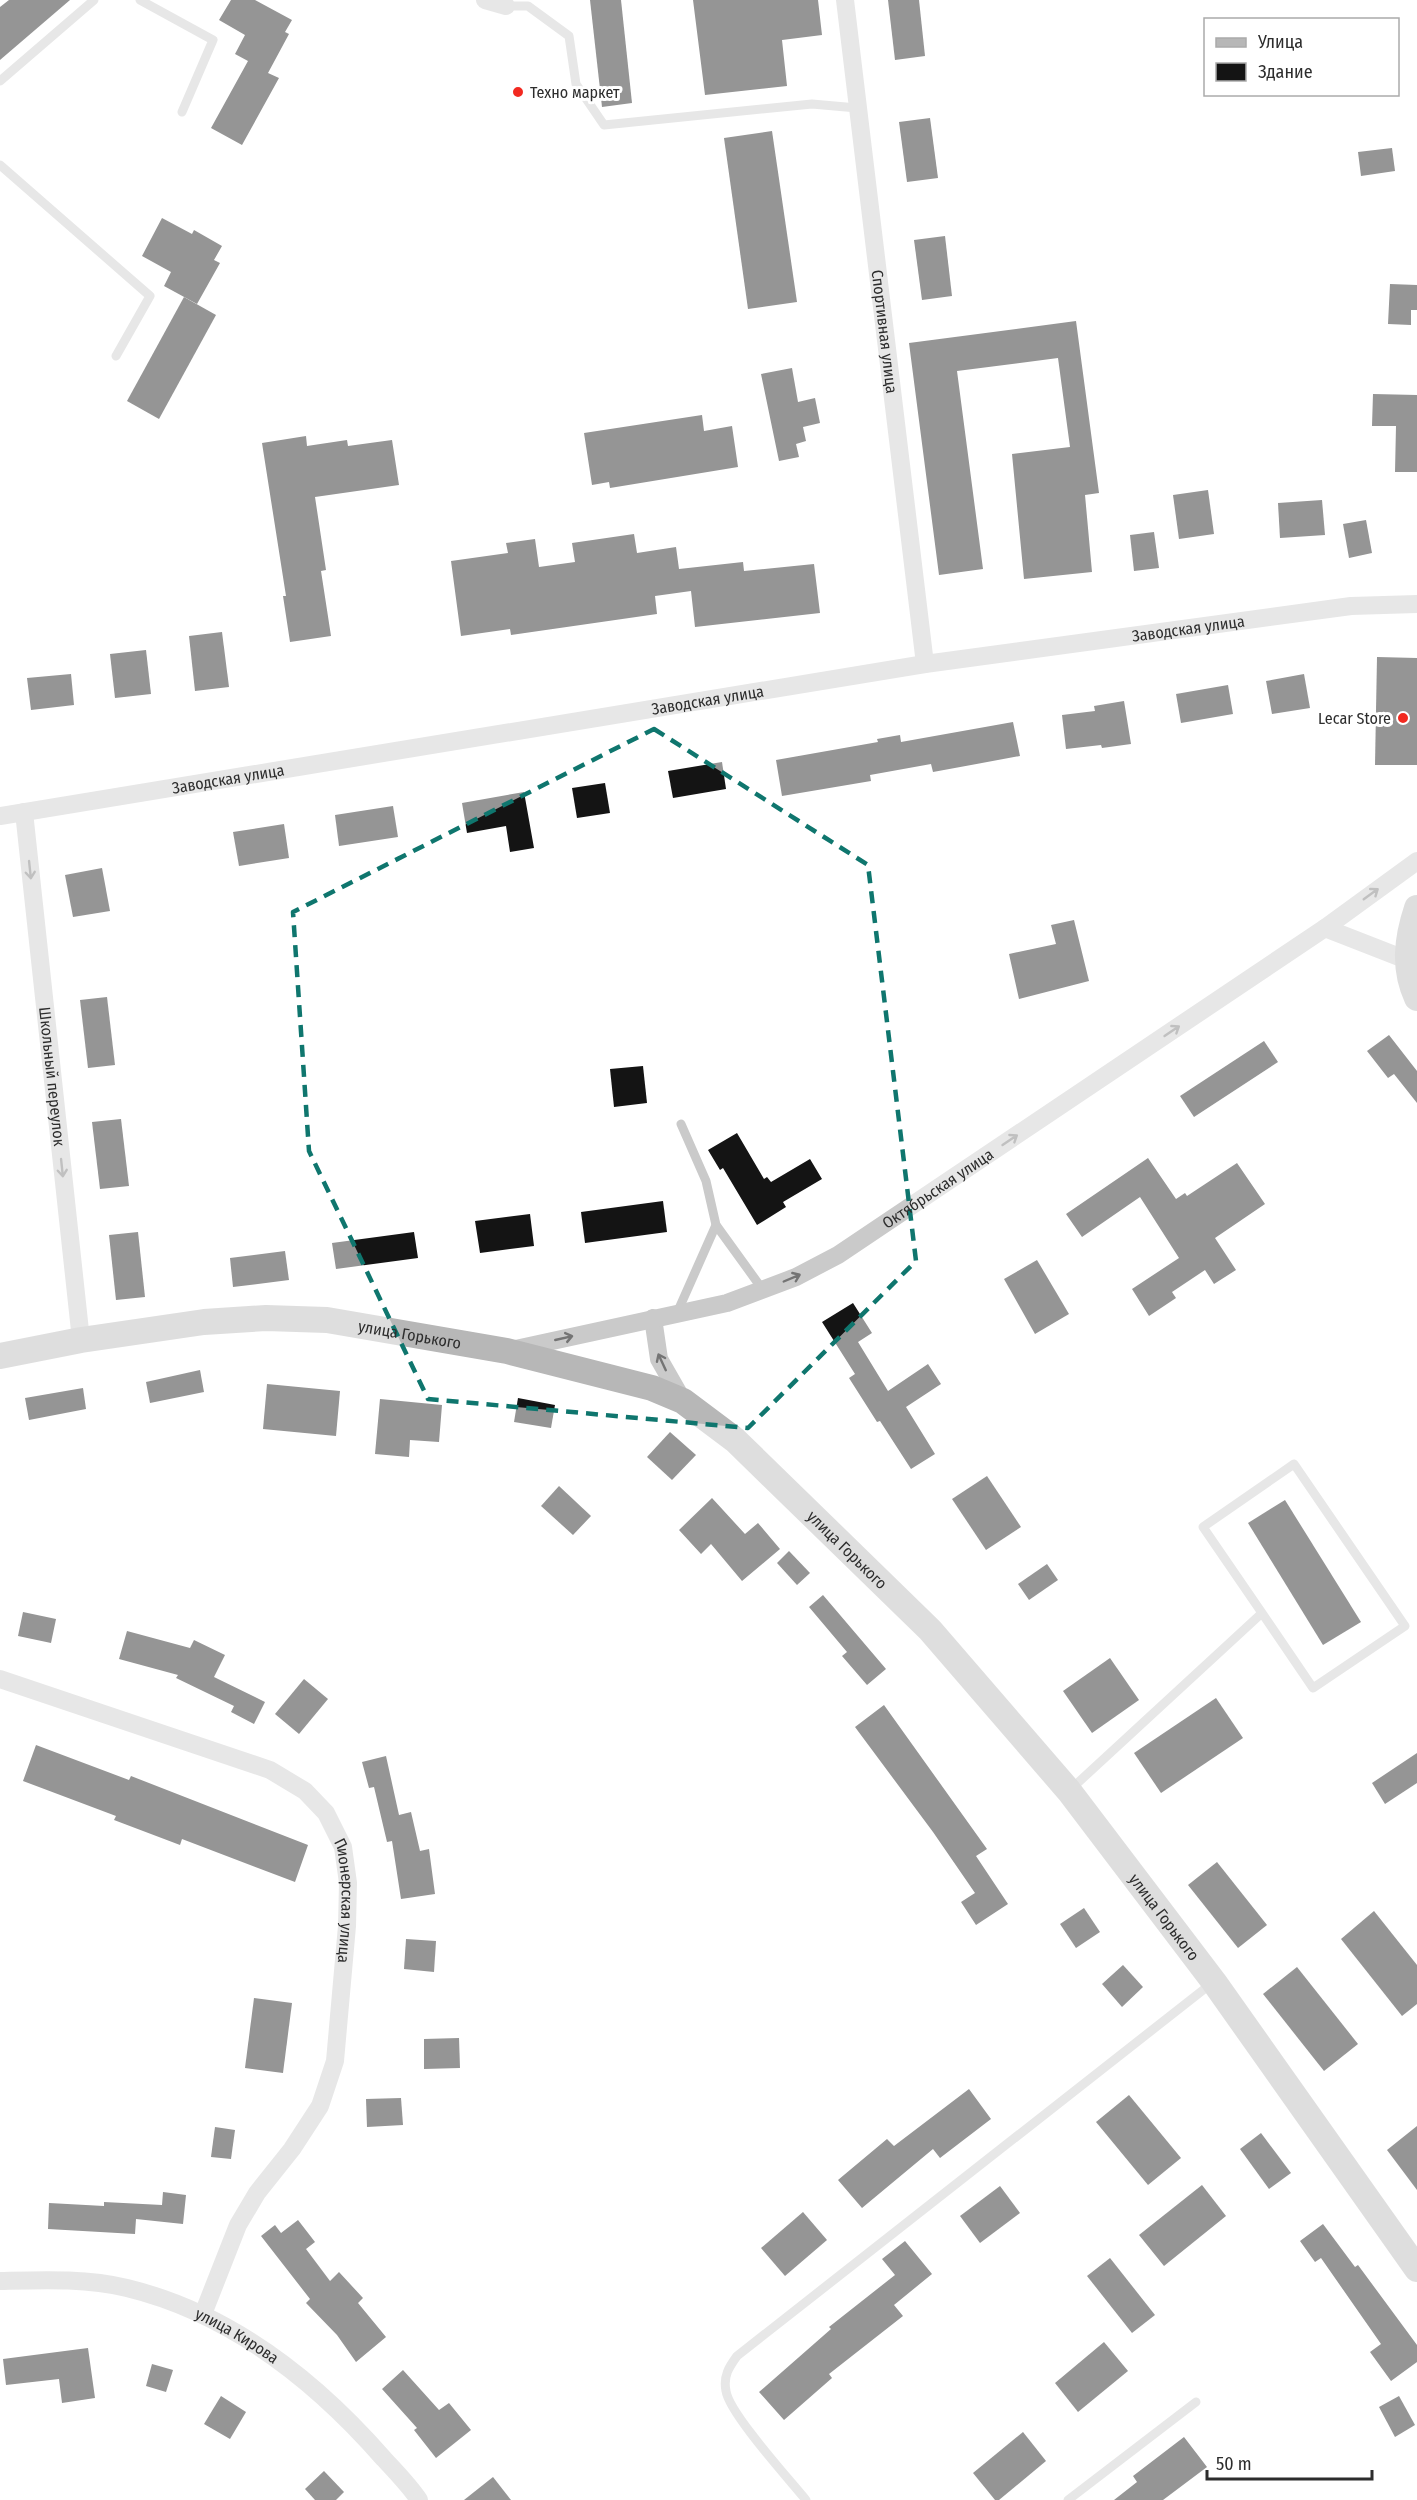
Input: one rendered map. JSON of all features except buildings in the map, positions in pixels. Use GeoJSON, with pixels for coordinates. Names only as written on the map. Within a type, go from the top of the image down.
{"type":"FeatureCollection","features":[{"type":"Feature","properties":{"kind":"main road"},"geometry":{"type":"LineString","coordinates":[[1417,908],[1410,929],[1407,960],[1417,998]]}},
{"type":"Feature","properties":{"kind":"main road","name":"улица Горького"},"geometry":{"type":"LineString","coordinates":[[0,1356],[81,1340],[204,1322],[266,1318],[327,1320],[507,1351],[652,1388],[683,1401],[735,1440],[930,1630],[1069,1791],[1214,1982],[1417,2269]]}},
{"type":"Feature","properties":{"kind":"street"},"geometry":{"type":"LineString","coordinates":[[485,0],[506,6]]}},
{"type":"Feature","properties":{"kind":"street","name":"Спортивная улица"},"geometry":{"type":"LineString","coordinates":[[845,0],[925,664]]}},
{"type":"Feature","properties":{"kind":"street","name":"Заводская улица"},"geometry":{"type":"LineString","coordinates":[[0,816],[925,664],[1351,606],[1417,604]]}},
{"type":"Feature","properties":{"kind":"street","name":"Школьный переулок"},"geometry":{"type":"LineString","coordinates":[[24,812],[81,1340]]}},
{"type":"Feature","properties":{"kind":"street","name":"Октябрьская улица"},"geometry":{"type":"LineString","coordinates":[[507,1351],[727,1302],[796,1277],[838,1255],[1325,928],[1417,861]]}},
{"type":"Feature","properties":{"kind":"street"},"geometry":{"type":"LineString","coordinates":[[1325,928],[1407,960]]}},
{"type":"Feature","properties":{"kind":"street"},"geometry":{"type":"LineString","coordinates":[[652,1318],[659,1359],[683,1401]]}},
{"type":"Feature","properties":{"kind":"street","name":"Пионерская улица"},"geometry":{"type":"LineString","coordinates":[[0,1679],[270,1770],[305,1791],[326,1813],[343,1847],[348,1883],[347,1926],[335,2061],[320,2106],[292,2149],[257,2193],[238,2224],[203,2314]]}},
{"type":"Feature","properties":{"kind":"street","name":"улица Кирова"},"geometry":{"type":"LineString","coordinates":[[0,2281],[83,2281],[125,2287],[203,2314],[244,2337],[301,2376],[351,2422],[419,2500]]}},
{"type":"Feature","properties":{"kind":"lane"},"geometry":{"type":"LineString","coordinates":[[0,81],[94,0]]}},
{"type":"Feature","properties":{"kind":"lane"},"geometry":{"type":"LineString","coordinates":[[140,0],[213,40],[182,112]]}},
{"type":"Feature","properties":{"kind":"lane"},"geometry":{"type":"LineString","coordinates":[[506,6],[528,6],[569,36],[576,84],[604,125],[812,104],[857,108]]}},
{"type":"Feature","properties":{"kind":"lane"},"geometry":{"type":"LineString","coordinates":[[0,165],[150,296],[116,356]]}},
{"type":"Feature","properties":{"kind":"lane"},"geometry":{"type":"LineString","coordinates":[[681,1124],[706,1181],[716,1225],[763,1290]]}},
{"type":"Feature","properties":{"kind":"lane"},"geometry":{"type":"LineString","coordinates":[[676,1314],[716,1225]]}},
{"type":"Feature","properties":{"kind":"lane"},"geometry":{"type":"LineString","coordinates":[[1294,1464],[1405,1626],[1313,1688],[1262,1613],[1203,1527],[1294,1464]]}},
{"type":"Feature","properties":{"kind":"lane"},"geometry":{"type":"LineString","coordinates":[[1069,1791],[1262,1613]]}},
{"type":"Feature","properties":{"kind":"lane"},"geometry":{"type":"LineString","coordinates":[[806,2500],[733,2410],[726,2391],[726,2372],[737,2356],[1214,1982]]}},
{"type":"Feature","properties":{"kind":"lane"},"geometry":{"type":"LineString","coordinates":[[1068,2500],[1196,2402]]}},
{"type":"Feature","properties":{"kind":"highlighted area"},"geometry":{"type":"Polygon","coordinates":[[[654,729],[868,865],[916,1261],[748,1428],[428,1399],[309,1151],[293,912],[654,729]]]}},
{"type":"Feature","properties":{"kind":"place","name":"Техно маркет"},"geometry":{"type":"Point","coordinates":[518,92]}},
{"type":"Feature","properties":{"kind":"place","name":"Lecar Store"},"geometry":{"type":"Point","coordinates":[1403,718]}}]}
